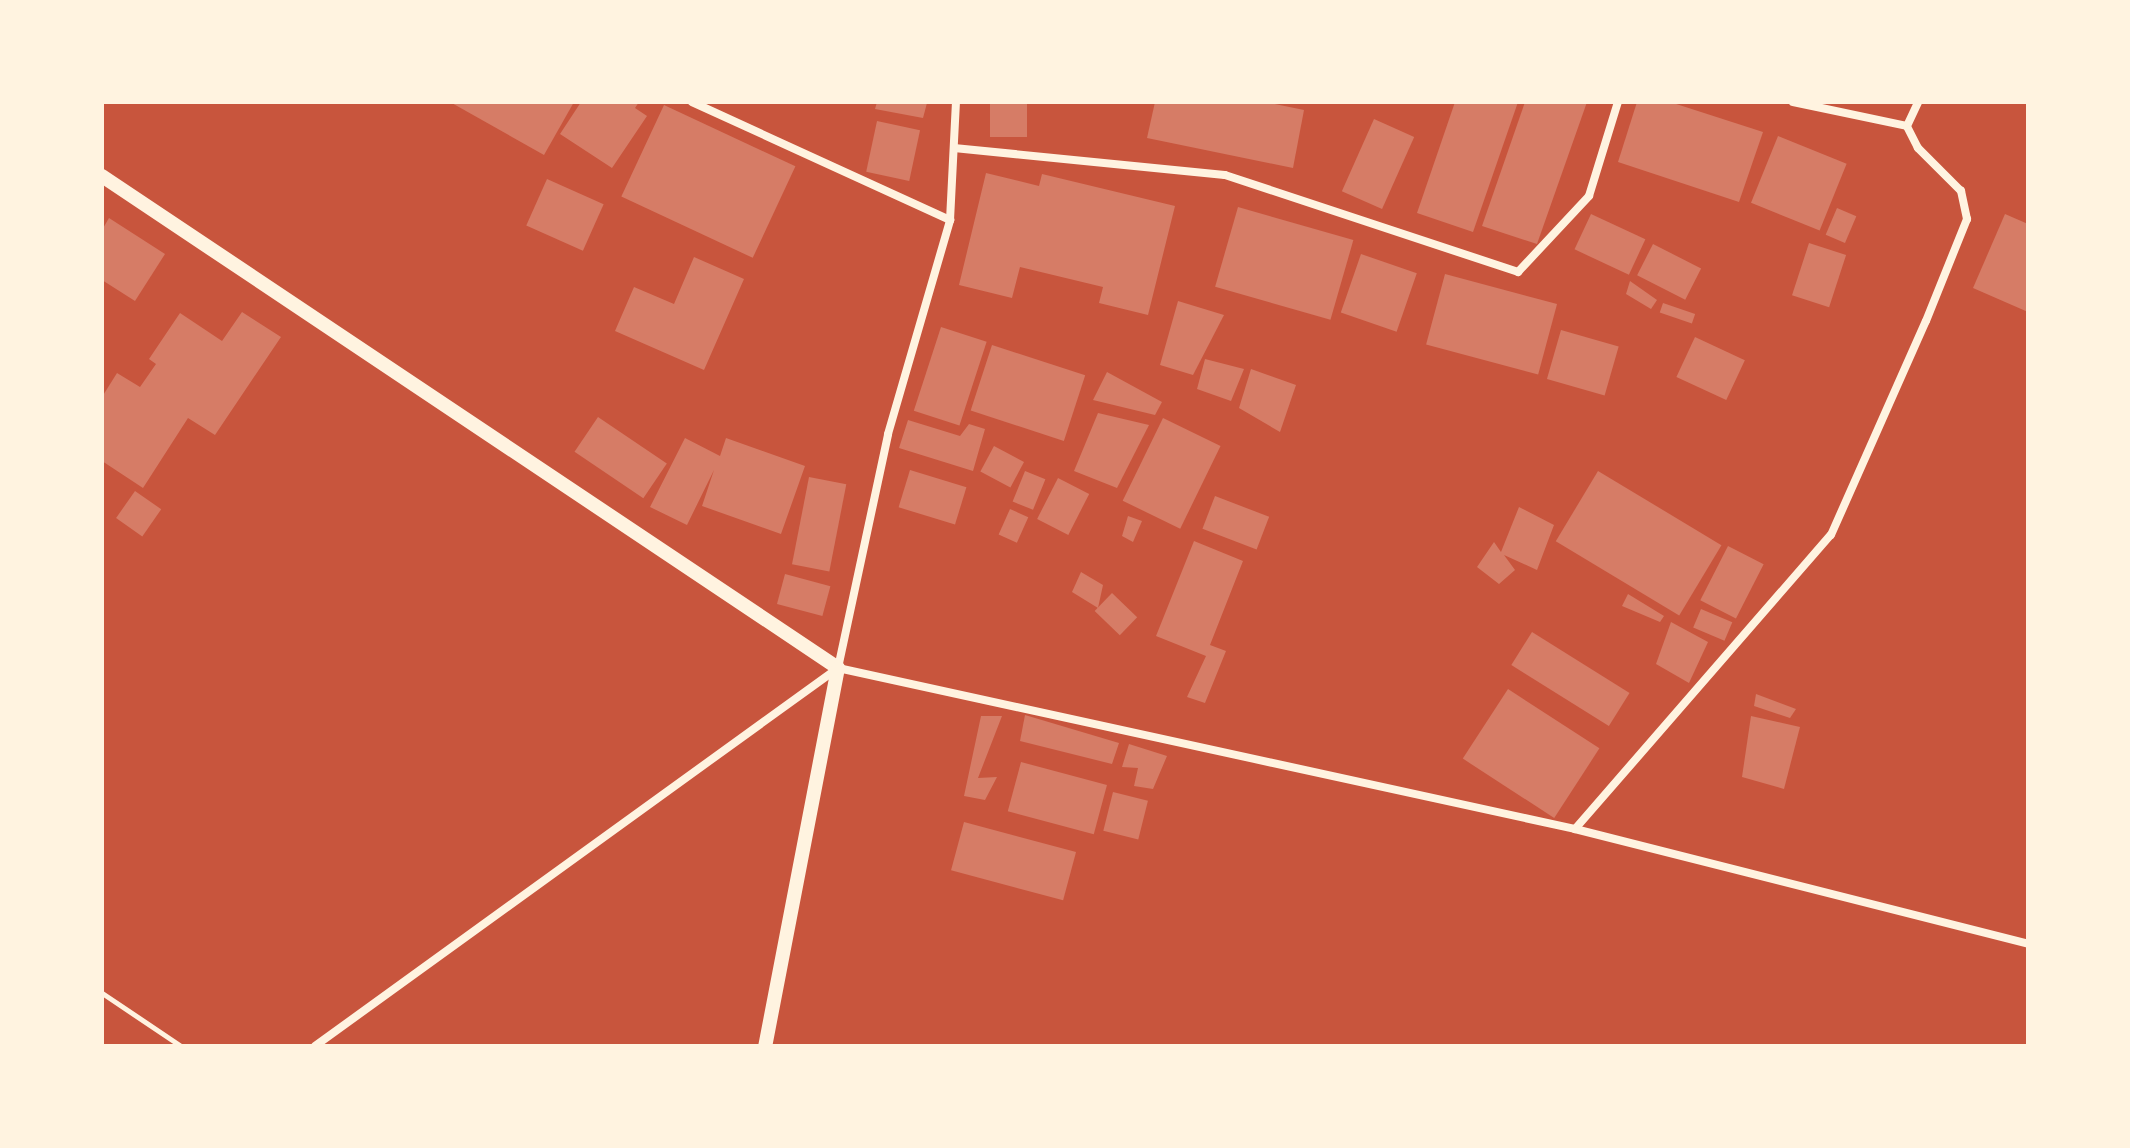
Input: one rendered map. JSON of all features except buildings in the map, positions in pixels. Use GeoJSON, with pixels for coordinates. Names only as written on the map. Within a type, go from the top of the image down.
{"type":"FeatureCollection","features":[{"type":"Feature","properties":{"kind":"street"},"geometry":{"type":"LineString","coordinates":[[692,102],[950,220]]}},
{"type":"Feature","properties":{"kind":"street"},"geometry":{"type":"LineString","coordinates":[[765,1046],[838,668],[888,434],[950,220],[956,102]]}},
{"type":"Feature","properties":{"kind":"street"},"geometry":{"type":"LineString","coordinates":[[954,148],[1225,175],[1518,272],[1589,196],[1618,102]]}},
{"type":"Feature","properties":{"kind":"street"},"geometry":{"type":"LineString","coordinates":[[1793,102],[1907,126]]}},
{"type":"Feature","properties":{"kind":"street"},"geometry":{"type":"LineString","coordinates":[[1907,126],[1918,102]]}},
{"type":"Feature","properties":{"kind":"street"},"geometry":{"type":"LineString","coordinates":[[1575,829],[1831,535],[1926,321],[1967,219],[1961,191],[1918,148],[1907,126]]}},
{"type":"Feature","properties":{"kind":"street"},"geometry":{"type":"LineString","coordinates":[[102,176],[838,668],[1575,829],[2028,944]]}},
{"type":"Feature","properties":{"kind":"street"},"geometry":{"type":"LineString","coordinates":[[315,1046],[838,668]]}},
{"type":"Feature","properties":{"kind":"path"},"geometry":{"type":"LineString","coordinates":[[102,993],[181,1046]]}}]}
